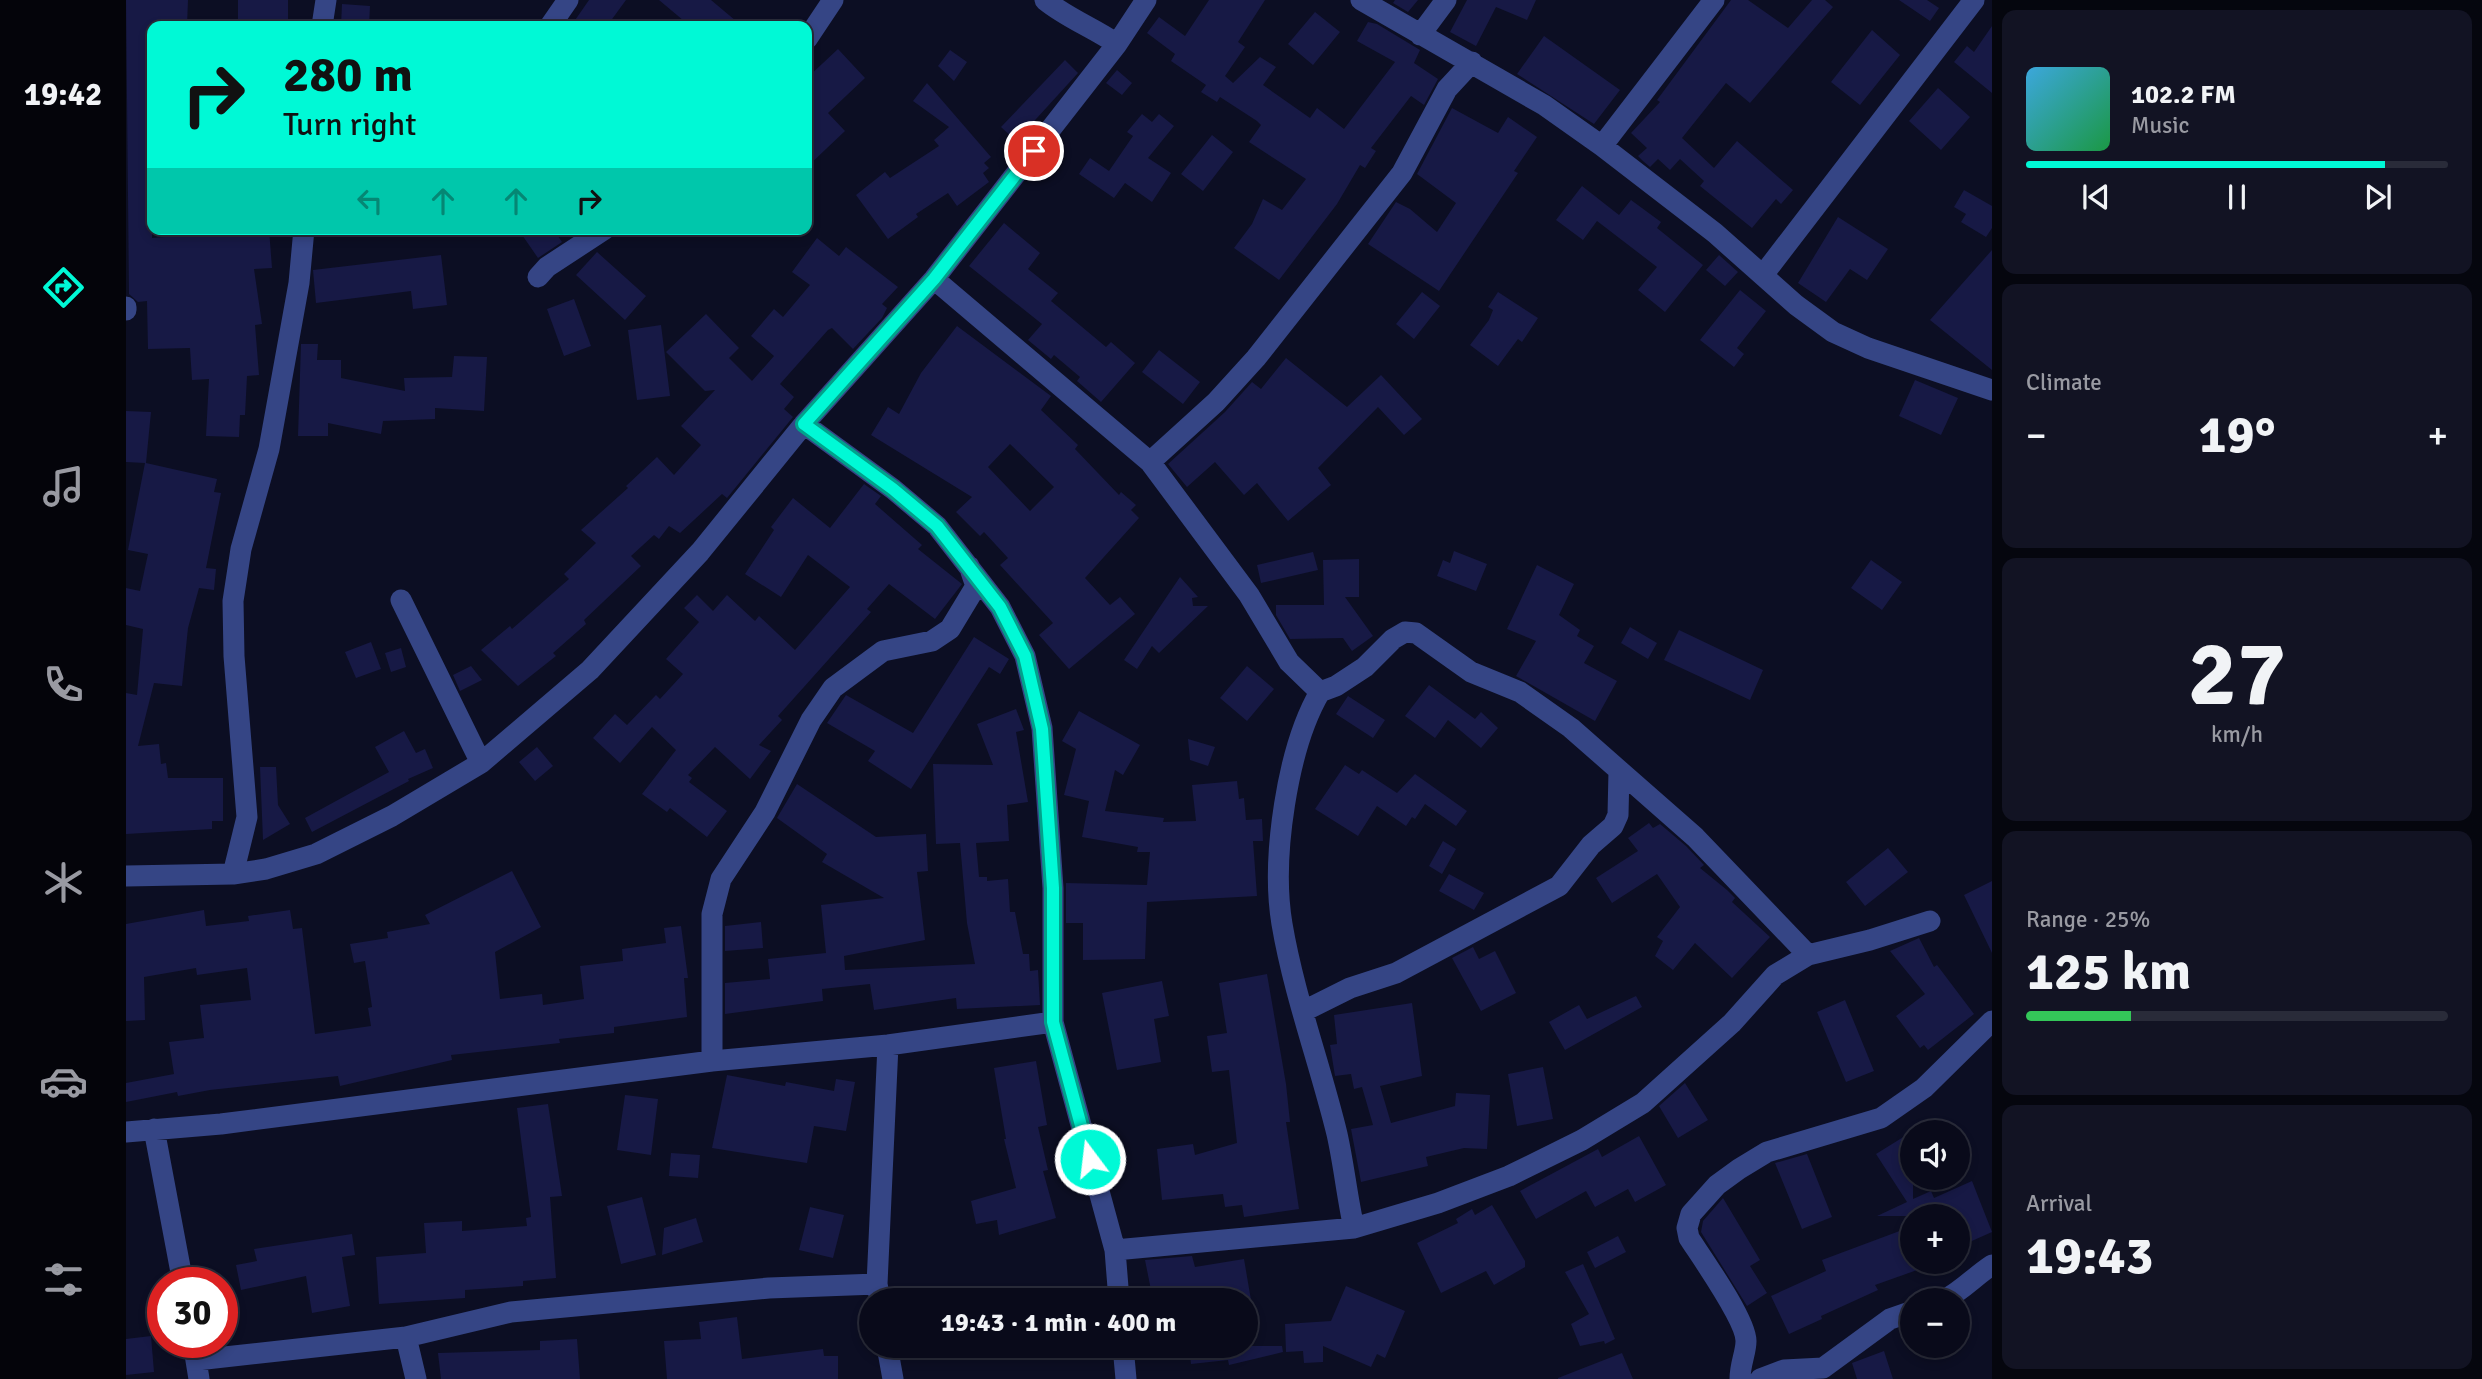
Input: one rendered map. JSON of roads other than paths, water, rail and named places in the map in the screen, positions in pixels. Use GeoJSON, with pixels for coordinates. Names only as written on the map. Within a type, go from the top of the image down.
{"type":"FeatureCollection","features":[{"type":"Feature","properties":{"kind":"street"},"geometry":{"type":"LineString","coordinates":[[323,21],[326,0]]}},
{"type":"Feature","properties":{"kind":"street"},"geometry":{"type":"LineString","coordinates":[[553,21],[568,0]]}},
{"type":"Feature","properties":{"kind":"street"},"geometry":{"type":"LineString","coordinates":[[812,32],[833,0]]}},
{"type":"Feature","properties":{"kind":"street"},"geometry":{"type":"LineString","coordinates":[[1045,0],[1062,14],[1085,23],[1118,44]]}},
{"type":"Feature","properties":{"kind":"street"},"geometry":{"type":"LineString","coordinates":[[1077,0],[1085,23]]}},
{"type":"Feature","properties":{"kind":"street"},"geometry":{"type":"LineString","coordinates":[[126,876],[233,874],[267,869],[316,854],[416,803],[481,763],[590,670],[700,552],[804,424],[934,279],[1118,44],[1146,0]]}},
{"type":"Feature","properties":{"kind":"street"},"geometry":{"type":"LineString","coordinates":[[1361,0],[1544,105],[1715,233],[1833,332],[1868,348],[1992,390]]}},
{"type":"Feature","properties":{"kind":"street"},"geometry":{"type":"LineString","coordinates":[[1420,35],[1446,0]]}},
{"type":"Feature","properties":{"kind":"street"},"geometry":{"type":"LineString","coordinates":[[1602,146],[1714,0]]}},
{"type":"Feature","properties":{"kind":"street"},"geometry":{"type":"LineString","coordinates":[[1763,275],[1974,0]]}},
{"type":"Feature","properties":{"kind":"street"},"geometry":{"type":"LineString","coordinates":[[1150,462],[1216,402],[1256,358],[1394,183],[1447,89],[1472,62]]}},
{"type":"Feature","properties":{"kind":"street"},"geometry":{"type":"LineString","coordinates":[[233,874],[247,817],[234,656],[233,601],[242,549],[270,449],[299,284],[303,235]]}},
{"type":"Feature","properties":{"kind":"street"},"geometry":{"type":"LineString","coordinates":[[538,277],[547,267],[597,235]]}},
{"type":"Feature","properties":{"kind":"street"},"geometry":{"type":"LineString","coordinates":[[934,279],[1150,462],[1249,595],[1289,662],[1320,692]]}},
{"type":"Feature","properties":{"kind":"street"},"geometry":{"type":"LineString","coordinates":[[804,424],[893,489],[937,526],[967,561],[1000,607],[1025,656],[1042,729],[1053,888],[1053,1022],[1115,1250],[1118,1288]]}},
{"type":"Feature","properties":{"kind":"street"},"geometry":{"type":"LineString","coordinates":[[712,1060],[712,914],[721,879],[765,812],[811,720],[832,688],[883,651],[932,641],[950,629],[976,586],[967,561]]}},
{"type":"Feature","properties":{"kind":"street"},"geometry":{"type":"LineString","coordinates":[[401,600],[481,763]]}},
{"type":"Feature","properties":{"kind":"street"},"geometry":{"type":"LineString","coordinates":[[1354,1228],[1337,1135],[1281,922],[1280,841],[1295,754],[1305,717],[1320,692],[1336,686],[1365,667],[1393,639],[1405,632],[1416,634],[1471,672],[1520,692],[1571,728],[1695,837],[1808,955]]}},
{"type":"Feature","properties":{"kind":"street"},"geometry":{"type":"LineString","coordinates":[[1304,1011],[1350,988],[1396,973],[1559,886],[1591,845],[1613,825],[1618,815],[1619,771]]}},
{"type":"Feature","properties":{"kind":"street"},"geometry":{"type":"LineString","coordinates":[[1115,1250],[1354,1228],[1497,1180],[1582,1140],[1643,1103],[1732,1023],[1775,975],[1808,955],[1870,940],[1930,921]]}},
{"type":"Feature","properties":{"kind":"street"},"geometry":{"type":"LineString","coordinates":[[1740,1379],[1740,1363],[1746,1340],[1730,1304],[1689,1238],[1687,1228],[1691,1214],[1717,1185],[1767,1152],[1881,1118],[1924,1088],[1992,1021]]}},
{"type":"Feature","properties":{"kind":"street"},"geometry":{"type":"LineString","coordinates":[[126,1132],[221,1124],[712,1060],[888,1045],[1053,1022]]}},
{"type":"Feature","properties":{"kind":"street"},"geometry":{"type":"LineString","coordinates":[[879,1288],[888,1045]]}},
{"type":"Feature","properties":{"kind":"street"},"geometry":{"type":"LineString","coordinates":[[154,1129],[180,1267]]}},
{"type":"Feature","properties":{"kind":"street"},"geometry":{"type":"LineString","coordinates":[[1966,1288],[1990,1270]]}},
{"type":"Feature","properties":{"kind":"street"},"geometry":{"type":"LineString","coordinates":[[197,1360],[406,1337],[511,1312],[769,1288],[859,1291]]}},
{"type":"Feature","properties":{"kind":"street"},"geometry":{"type":"LineString","coordinates":[[1760,1379],[1784,1370],[1825,1373],[1890,1319],[1900,1316]]}},
{"type":"Feature","properties":{"kind":"street"},"geometry":{"type":"LineString","coordinates":[[406,1337],[416,1379]]}},
{"type":"Feature","properties":{"kind":"street"},"geometry":{"type":"LineString","coordinates":[[889,1358],[892,1379]]}},
{"type":"Feature","properties":{"kind":"street"},"geometry":{"type":"LineString","coordinates":[[1124,1358],[1126,1379]]}}]}
